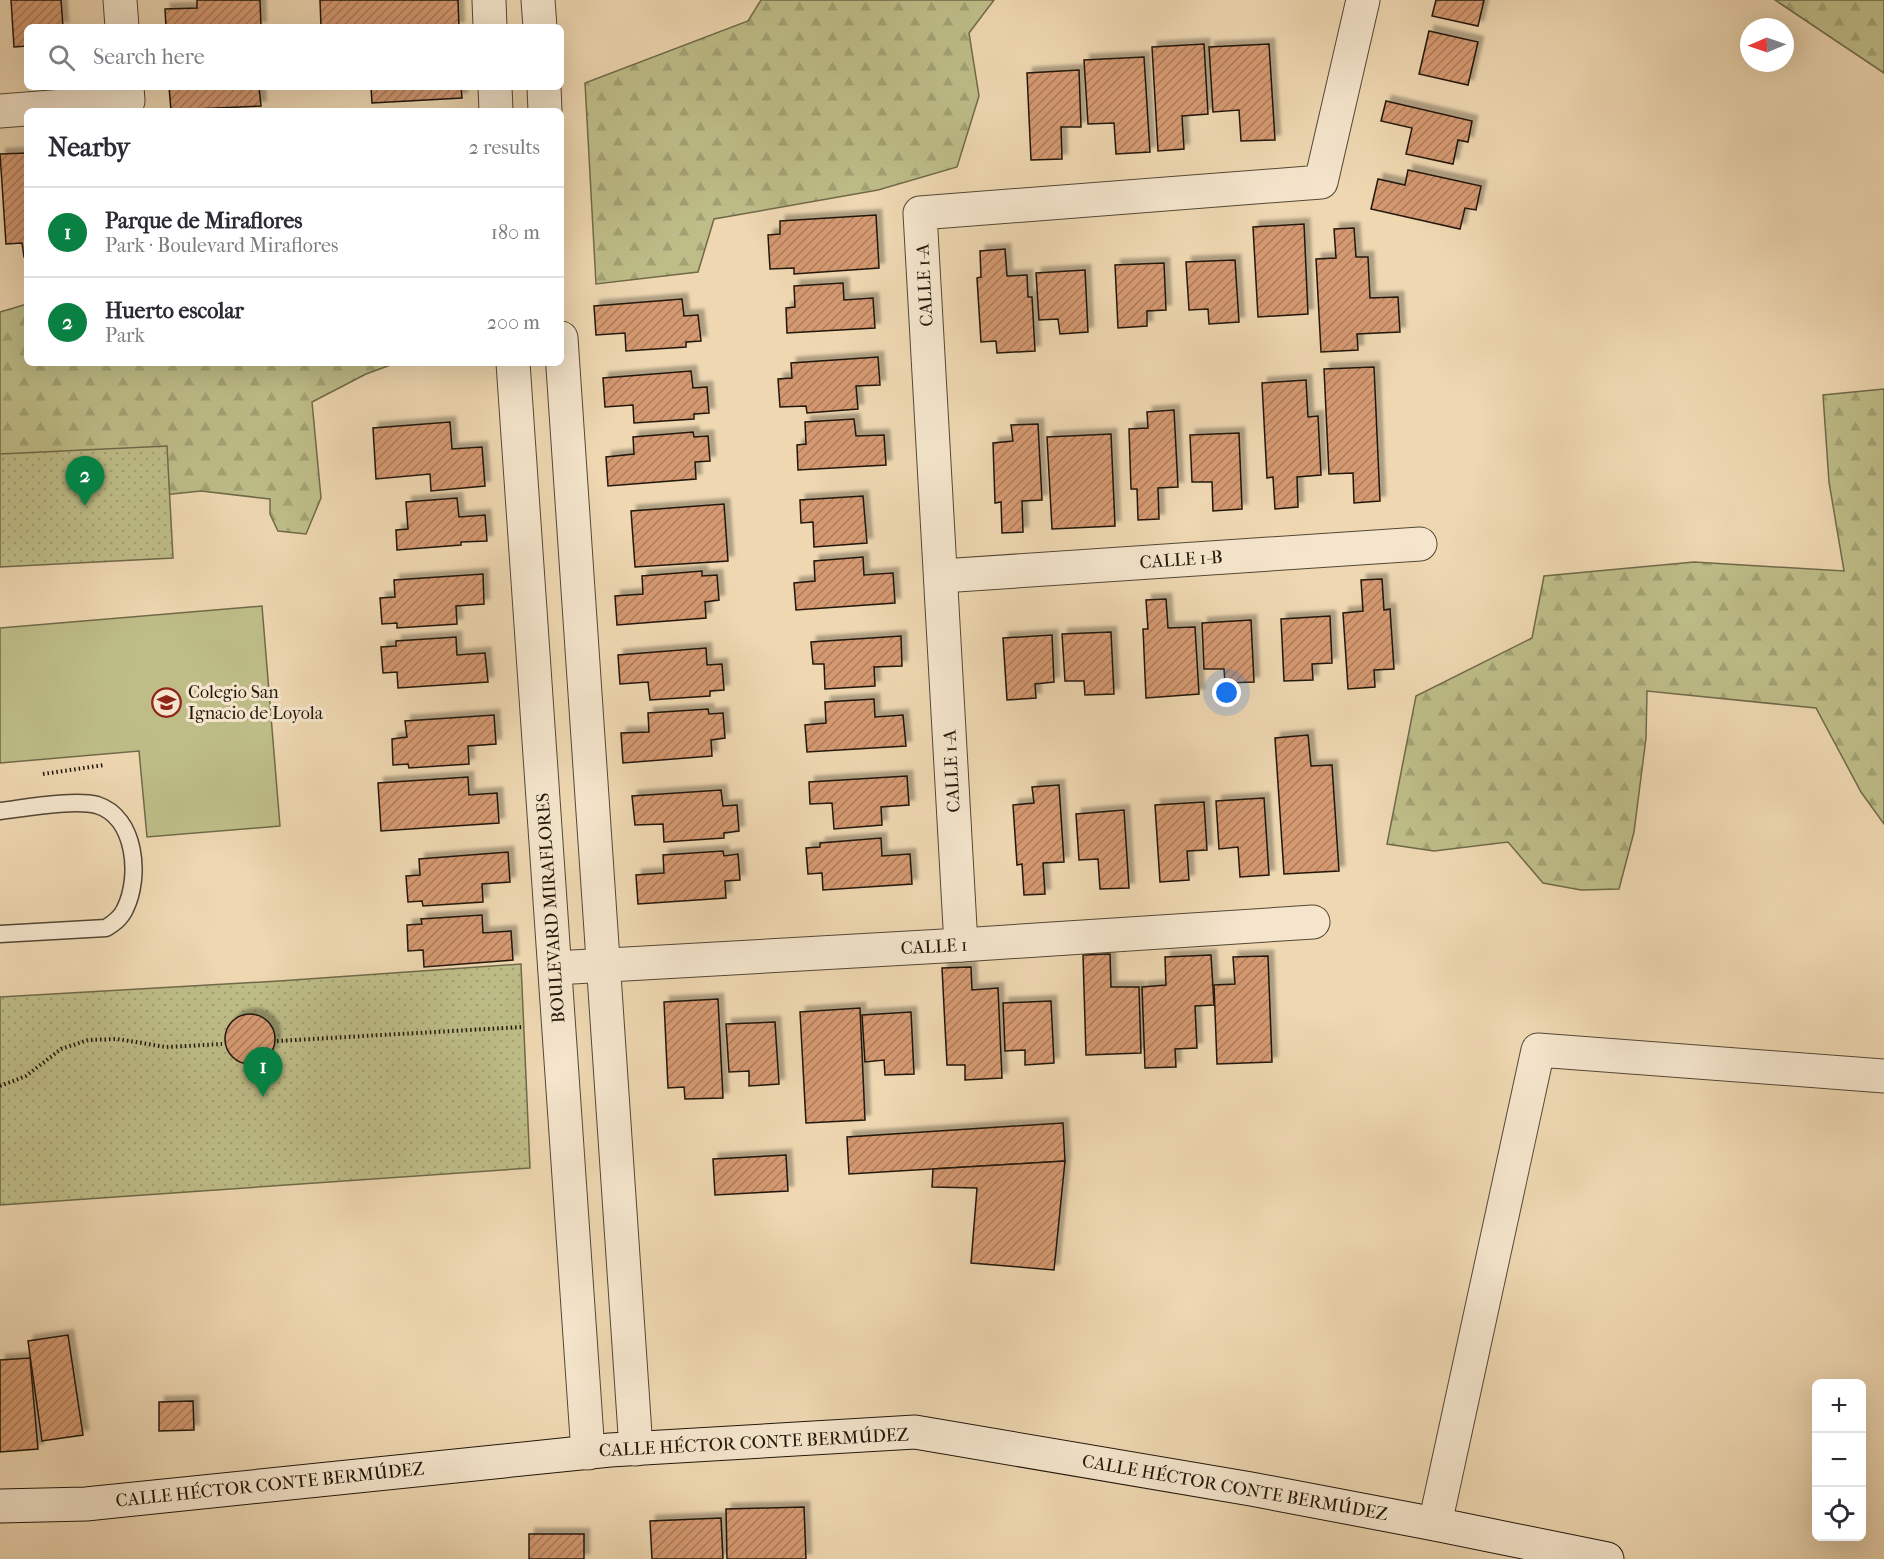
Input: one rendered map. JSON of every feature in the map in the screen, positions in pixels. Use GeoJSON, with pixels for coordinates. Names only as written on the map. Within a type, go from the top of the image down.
{"type":"FeatureCollection","features":[{"type":"Feature","properties":{"kind":"street"},"geometry":{"type":"LineString","coordinates":[[120,0],[122,24]]}},
{"type":"Feature","properties":{"kind":"street"},"geometry":{"type":"LineString","coordinates":[[489,0],[490,24]]}},
{"type":"Feature","properties":{"kind":"street"},"geometry":{"type":"LineString","coordinates":[[538,0],[540,24]]}},
{"type":"Feature","properties":{"kind":"street","name":"CALLE 1-A"},"geometry":{"type":"LineString","coordinates":[[962,945],[920,213],[1321,182],[1363,0]]}},
{"type":"Feature","properties":{"kind":"street"},"geometry":{"type":"LineString","coordinates":[[38,108],[128,101],[127,90]]}},
{"type":"Feature","properties":{"kind":"street"},"geometry":{"type":"LineString","coordinates":[[495,90],[496,108]]}},
{"type":"Feature","properties":{"kind":"street"},"geometry":{"type":"LineString","coordinates":[[544,90],[545,108]]}},
{"type":"Feature","properties":{"kind":"street"},"geometry":{"type":"LineString","coordinates":[[0,111],[24,109]]}},
{"type":"Feature","properties":{"kind":"street","name":"BOULEVARD MIRAFLORES"},"geometry":{"type":"LineString","coordinates":[[513,366],[588,1453]]}},
{"type":"Feature","properties":{"kind":"street"},"geometry":{"type":"LineString","coordinates":[[563,366],[636,1449]]}},
{"type":"Feature","properties":{"kind":"street","name":"CALLE 1-B"},"geometry":{"type":"LineString","coordinates":[[942,576],[1420,544]]}},
{"type":"Feature","properties":{"kind":"street","name":"CALLE 1"},"geometry":{"type":"LineString","coordinates":[[555,968],[1313,922]]}},
{"type":"Feature","properties":{"kind":"street"},"geometry":{"type":"LineString","coordinates":[[1435,1524],[1538,1050],[1884,1076]]}},
{"type":"Feature","properties":{"kind":"street","name":"CALLE HÉCTOR CONTE BERMÚDEZ"},"geometry":{"type":"LineString","coordinates":[[0,1506],[86,1504],[636,1449],[915,1432],[1251,1489],[1607,1559]]}},
{"type":"Feature","properties":{"kind":"lane"},"geometry":{"type":"LineString","coordinates":[[0,811],[65,804],[97,805],[114,814],[122,822],[132,850],[132,873],[127,907],[116,922],[106,928],[0,934]]}},
{"type":"Feature","properties":{"kind":"path"},"geometry":{"type":"LineString","coordinates":[[35,775],[104,765]]}},
{"type":"Feature","properties":{"kind":"path"},"geometry":{"type":"LineString","coordinates":[[277,1041],[559,1024]]}},
{"type":"Feature","properties":{"kind":"path"},"geometry":{"type":"LineString","coordinates":[[0,1086],[26,1076],[61,1049],[88,1040],[117,1039],[166,1047],[222,1044]]}},
{"type":"Feature","properties":{"kind":"green space"},"geometry":{"type":"Polygon","coordinates":[[[761,0],[994,0],[969,33],[979,96],[957,167],[878,190],[714,219],[698,272],[596,284],[585,83],[748,21],[761,0]]]}},
{"type":"Feature","properties":{"kind":"green space"},"geometry":{"type":"Polygon","coordinates":[[[1775,0],[1884,0],[1884,73],[1775,0]]]}},
{"type":"Feature","properties":{"kind":"green space"},"geometry":{"type":"Polygon","coordinates":[[[24,305],[24,366],[388,366],[366,374],[312,402],[321,498],[306,534],[278,531],[270,514],[270,499],[201,491],[0,512],[0,312],[24,305]]]}},
{"type":"Feature","properties":{"kind":"green space"},"geometry":{"type":"Polygon","coordinates":[[[1884,389],[1884,824],[1861,792],[1816,708],[1647,691],[1646,738],[1634,832],[1619,889],[1581,890],[1543,883],[1508,842],[1434,851],[1387,844],[1416,696],[1532,638],[1544,576],[1694,562],[1844,571],[1829,482],[1823,395],[1884,389]]]}},
{"type":"Feature","properties":{"kind":"green space"},"geometry":{"type":"Polygon","coordinates":[[[167,446],[173,558],[0,567],[0,454],[167,446]]]}},
{"type":"Feature","properties":{"kind":"green space"},"geometry":{"type":"Polygon","coordinates":[[[262,606],[280,826],[147,837],[139,751],[0,763],[0,628],[262,606]]]}},
{"type":"Feature","properties":{"kind":"green space"},"geometry":{"type":"Polygon","coordinates":[[[521,964],[530,1168],[0,1205],[0,997],[521,964]]]}},
{"type":"Feature","properties":{"kind":"building"},"geometry":{"type":"Polygon","coordinates":[[[11,0],[61,0],[63,24],[24,24],[24,46],[14,47],[11,0]]]}},
{"type":"Feature","properties":{"kind":"building"},"geometry":{"type":"Polygon","coordinates":[[[197,0],[260,0],[261,24],[166,24],[165,9],[197,8],[197,0]]]}},
{"type":"Feature","properties":{"kind":"building"},"geometry":{"type":"Polygon","coordinates":[[[320,0],[458,0],[459,24],[321,24],[320,0]]]}},
{"type":"Feature","properties":{"kind":"building"},"geometry":{"type":"Polygon","coordinates":[[[1436,0],[1484,0],[1478,26],[1432,16],[1436,0]]]}},
{"type":"Feature","properties":{"kind":"building"},"geometry":{"type":"Polygon","coordinates":[[[1429,31],[1478,42],[1468,85],[1419,74],[1429,31]]]}},
{"type":"Feature","properties":{"kind":"building"},"geometry":{"type":"Polygon","coordinates":[[[1204,44],[1208,114],[1182,116],[1184,149],[1158,151],[1152,47],[1204,44]]]}},
{"type":"Feature","properties":{"kind":"building"},"geometry":{"type":"Polygon","coordinates":[[[1269,44],[1275,140],[1241,141],[1239,110],[1213,112],[1209,47],[1269,44]]]}},
{"type":"Feature","properties":{"kind":"building"},"geometry":{"type":"Polygon","coordinates":[[[1144,57],[1150,152],[1116,154],[1114,123],[1088,124],[1084,60],[1144,57]]]}},
{"type":"Feature","properties":{"kind":"building"},"geometry":{"type":"Polygon","coordinates":[[[1079,70],[1081,127],[1061,127],[1062,159],[1031,160],[1027,73],[1079,70]]]}},
{"type":"Feature","properties":{"kind":"building"},"geometry":{"type":"Polygon","coordinates":[[[169,90],[259,90],[261,106],[171,108],[169,90]]]}},
{"type":"Feature","properties":{"kind":"building"},"geometry":{"type":"Polygon","coordinates":[[[371,90],[461,90],[462,98],[372,103],[371,90]]]}},
{"type":"Feature","properties":{"kind":"building"},"geometry":{"type":"Polygon","coordinates":[[[1386,101],[1472,121],[1468,142],[1458,140],[1453,164],[1406,154],[1412,128],[1381,121],[1386,101]]]}},
{"type":"Feature","properties":{"kind":"building"},"geometry":{"type":"Polygon","coordinates":[[[24,153],[24,257],[22,243],[6,244],[0,154],[24,153]]]}},
{"type":"Feature","properties":{"kind":"building"},"geometry":{"type":"Polygon","coordinates":[[[1408,170],[1481,186],[1476,210],[1465,208],[1460,229],[1371,209],[1378,179],[1405,185],[1408,170]]]}},
{"type":"Feature","properties":{"kind":"building"},"geometry":{"type":"Polygon","coordinates":[[[876,215],[879,268],[794,274],[794,268],[770,269],[768,235],[780,234],[780,221],[876,215]]]}},
{"type":"Feature","properties":{"kind":"building"},"geometry":{"type":"Polygon","coordinates":[[[1304,224],[1308,314],[1258,317],[1253,227],[1304,224]]]}},
{"type":"Feature","properties":{"kind":"building"},"geometry":{"type":"Polygon","coordinates":[[[1354,228],[1356,257],[1368,257],[1370,298],[1398,297],[1400,332],[1357,334],[1358,350],[1321,352],[1316,259],[1336,258],[1334,229],[1354,228]]]}},
{"type":"Feature","properties":{"kind":"building"},"geometry":{"type":"Polygon","coordinates":[[[1005,249],[1007,276],[1027,275],[1028,297],[1032,297],[1035,351],[997,353],[996,341],[981,342],[977,278],[981,277],[980,251],[1005,249]]]}},
{"type":"Feature","properties":{"kind":"building"},"geometry":{"type":"Polygon","coordinates":[[[1235,260],[1239,322],[1209,324],[1208,309],[1189,310],[1186,262],[1235,260]]]}},
{"type":"Feature","properties":{"kind":"building"},"geometry":{"type":"Polygon","coordinates":[[[1164,263],[1166,310],[1147,311],[1147,326],[1118,328],[1115,265],[1164,263]]]}},
{"type":"Feature","properties":{"kind":"building"},"geometry":{"type":"Polygon","coordinates":[[[1085,270],[1088,332],[1060,334],[1058,319],[1039,320],[1036,273],[1085,270]]]}},
{"type":"Feature","properties":{"kind":"building"},"geometry":{"type":"Polygon","coordinates":[[[843,283],[844,300],[873,298],[875,328],[787,333],[786,308],[795,307],[794,286],[843,283]]]}},
{"type":"Feature","properties":{"kind":"building"},"geometry":{"type":"Polygon","coordinates":[[[682,299],[684,316],[698,315],[701,341],[686,342],[686,347],[626,351],[625,333],[596,335],[594,306],[682,299]]]}},
{"type":"Feature","properties":{"kind":"building"},"geometry":{"type":"Polygon","coordinates":[[[878,357],[880,385],[856,386],[858,409],[807,413],[806,406],[780,407],[778,379],[792,378],[791,363],[878,357]]]}},
{"type":"Feature","properties":{"kind":"building"},"geometry":{"type":"Polygon","coordinates":[[[1374,367],[1380,501],[1354,503],[1353,473],[1329,474],[1324,369],[1374,367]]]}},
{"type":"Feature","properties":{"kind":"building"},"geometry":{"type":"Polygon","coordinates":[[[691,371],[693,388],[707,387],[709,413],[694,414],[694,419],[634,423],[633,405],[605,407],[603,378],[691,371]]]}},
{"type":"Feature","properties":{"kind":"building"},"geometry":{"type":"Polygon","coordinates":[[[1306,380],[1308,417],[1318,416],[1321,475],[1297,477],[1298,507],[1275,509],[1273,477],[1267,478],[1262,383],[1306,380]]]}},
{"type":"Feature","properties":{"kind":"building"},"geometry":{"type":"Polygon","coordinates":[[[1174,410],[1178,487],[1158,488],[1159,519],[1138,520],[1137,489],[1131,489],[1129,429],[1148,428],[1147,412],[1174,410]]]}},
{"type":"Feature","properties":{"kind":"building"},"geometry":{"type":"Polygon","coordinates":[[[854,419],[856,436],[884,435],[886,465],[798,470],[797,445],[806,444],[805,422],[854,419]]]}},
{"type":"Feature","properties":{"kind":"building"},"geometry":{"type":"Polygon","coordinates":[[[450,422],[452,449],[482,447],[485,486],[431,491],[430,474],[376,479],[373,428],[450,422]]]}},
{"type":"Feature","properties":{"kind":"building"},"geometry":{"type":"Polygon","coordinates":[[[1038,424],[1042,500],[1022,501],[1023,532],[1002,533],[1001,502],[995,503],[993,443],[1013,441],[1011,425],[1038,424]]]}},
{"type":"Feature","properties":{"kind":"building"},"geometry":{"type":"Polygon","coordinates":[[[693,432],[694,437],[708,436],[710,461],[695,462],[696,479],[608,486],[606,457],[634,454],[633,437],[693,432]]]}},
{"type":"Feature","properties":{"kind":"building"},"geometry":{"type":"Polygon","coordinates":[[[1239,433],[1242,509],[1213,511],[1212,482],[1192,482],[1190,435],[1239,433]]]}},
{"type":"Feature","properties":{"kind":"building"},"geometry":{"type":"Polygon","coordinates":[[[1111,434],[1115,526],[1052,529],[1047,437],[1111,434]]]}},
{"type":"Feature","properties":{"kind":"building"},"geometry":{"type":"Polygon","coordinates":[[[863,496],[867,543],[814,547],[813,522],[801,523],[800,500],[863,496]]]}},
{"type":"Feature","properties":{"kind":"building"},"geometry":{"type":"Polygon","coordinates":[[[457,498],[459,517],[485,515],[487,541],[397,550],[396,530],[408,529],[406,502],[457,498]]]}},
{"type":"Feature","properties":{"kind":"building"},"geometry":{"type":"Polygon","coordinates":[[[724,504],[728,561],[635,567],[631,511],[724,504]]]}},
{"type":"Feature","properties":{"kind":"building"},"geometry":{"type":"Polygon","coordinates":[[[863,557],[864,575],[893,573],[895,603],[796,610],[794,583],[815,581],[814,561],[863,557]]]}},
{"type":"Feature","properties":{"kind":"building"},"geometry":{"type":"Polygon","coordinates":[[[702,571],[702,576],[717,575],[719,600],[705,602],[706,618],[617,625],[615,596],[643,594],[642,576],[702,571]]]}},
{"type":"Feature","properties":{"kind":"building"},"geometry":{"type":"Polygon","coordinates":[[[483,574],[484,604],[456,606],[457,624],[397,628],[397,623],[382,624],[380,598],[395,597],[394,580],[483,574]]]}},
{"type":"Feature","properties":{"kind":"building"},"geometry":{"type":"Polygon","coordinates":[[[1382,579],[1384,610],[1390,609],[1394,669],[1374,670],[1375,687],[1348,689],[1343,613],[1363,611],[1361,580],[1382,579]]]}},
{"type":"Feature","properties":{"kind":"building"},"geometry":{"type":"Polygon","coordinates":[[[1166,599],[1168,628],[1195,627],[1199,694],[1146,698],[1143,629],[1148,629],[1146,600],[1166,599]]]}},
{"type":"Feature","properties":{"kind":"building"},"geometry":{"type":"Polygon","coordinates":[[[1330,616],[1332,663],[1312,664],[1313,680],[1284,681],[1281,619],[1330,616]]]}},
{"type":"Feature","properties":{"kind":"building"},"geometry":{"type":"Polygon","coordinates":[[[1251,620],[1254,682],[1225,683],[1224,669],[1204,669],[1202,623],[1251,620]]]}},
{"type":"Feature","properties":{"kind":"building"},"geometry":{"type":"Polygon","coordinates":[[[1111,632],[1114,694],[1085,695],[1084,681],[1065,681],[1062,634],[1111,632]]]}},
{"type":"Feature","properties":{"kind":"building"},"geometry":{"type":"Polygon","coordinates":[[[1052,635],[1054,682],[1035,684],[1036,698],[1007,700],[1003,638],[1052,635]]]}},
{"type":"Feature","properties":{"kind":"building"},"geometry":{"type":"Polygon","coordinates":[[[901,636],[902,666],[874,667],[875,686],[825,689],[824,664],[813,664],[811,642],[901,636]]]}},
{"type":"Feature","properties":{"kind":"building"},"geometry":{"type":"Polygon","coordinates":[[[456,637],[457,655],[485,653],[488,682],[398,688],[397,672],[383,673],[381,647],[396,646],[396,641],[456,637]]]}},
{"type":"Feature","properties":{"kind":"building"},"geometry":{"type":"Polygon","coordinates":[[[706,648],[707,665],[722,664],[724,690],[710,691],[710,696],[650,700],[648,682],[620,684],[618,655],[706,648]]]}},
{"type":"Feature","properties":{"kind":"building"},"geometry":{"type":"Polygon","coordinates":[[[874,699],[875,717],[903,715],[906,746],[807,752],[805,725],[826,723],[825,702],[874,699]]]}},
{"type":"Feature","properties":{"kind":"building"},"geometry":{"type":"Polygon","coordinates":[[[708,709],[709,714],[723,713],[725,738],[711,740],[712,756],[623,763],[621,733],[649,732],[648,713],[708,709]]]}},
{"type":"Feature","properties":{"kind":"building"},"geometry":{"type":"Polygon","coordinates":[[[494,715],[496,744],[468,746],[469,764],[409,768],[408,764],[393,765],[392,739],[407,737],[405,721],[494,715]]]}},
{"type":"Feature","properties":{"kind":"building"},"geometry":{"type":"Polygon","coordinates":[[[1308,735],[1311,766],[1332,765],[1339,871],[1284,874],[1275,738],[1308,735]]]}},
{"type":"Feature","properties":{"kind":"building"},"geometry":{"type":"Polygon","coordinates":[[[907,776],[909,805],[881,807],[882,825],[834,829],[832,803],[810,804],[809,782],[907,776]]]}},
{"type":"Feature","properties":{"kind":"building"},"geometry":{"type":"Polygon","coordinates":[[[468,777],[469,795],[497,793],[499,823],[381,831],[378,783],[468,777]]]}},
{"type":"Feature","properties":{"kind":"building"},"geometry":{"type":"Polygon","coordinates":[[[1059,785],[1064,862],[1043,863],[1045,894],[1024,895],[1022,864],[1017,865],[1013,805],[1034,803],[1032,787],[1059,785]]]}},
{"type":"Feature","properties":{"kind":"building"},"geometry":{"type":"Polygon","coordinates":[[[721,790],[723,806],[737,805],[739,831],[724,833],[724,838],[664,842],[663,824],[635,825],[632,796],[721,790]]]}},
{"type":"Feature","properties":{"kind":"building"},"geometry":{"type":"Polygon","coordinates":[[[1264,798],[1269,875],[1240,877],[1238,847],[1219,849],[1216,801],[1264,798]]]}},
{"type":"Feature","properties":{"kind":"building"},"geometry":{"type":"Polygon","coordinates":[[[1204,802],[1207,850],[1187,851],[1189,880],[1160,882],[1155,805],[1204,802]]]}},
{"type":"Feature","properties":{"kind":"building"},"geometry":{"type":"Polygon","coordinates":[[[1124,810],[1129,888],[1100,889],[1098,859],[1079,860],[1076,814],[1124,810]]]}},
{"type":"Feature","properties":{"kind":"building"},"geometry":{"type":"Polygon","coordinates":[[[881,838],[882,856],[910,854],[912,884],[823,890],[822,873],[808,874],[806,848],[820,847],[820,843],[881,838]]]}},
{"type":"Feature","properties":{"kind":"building"},"geometry":{"type":"Polygon","coordinates":[[[723,851],[724,856],[738,854],[740,880],[725,881],[726,898],[638,904],[636,875],[664,873],[663,855],[723,851]]]}},
{"type":"Feature","properties":{"kind":"building"},"geometry":{"type":"Polygon","coordinates":[[[508,852],[510,882],[482,884],[483,902],[423,906],[422,901],[408,902],[406,876],[420,875],[419,859],[508,852]]]}},
{"type":"Feature","properties":{"kind":"building"},"geometry":{"type":"Polygon","coordinates":[[[482,915],[483,933],[511,931],[513,960],[424,967],[423,950],[408,951],[407,925],[422,924],[421,919],[482,915]]]}},
{"type":"Feature","properties":{"kind":"building"},"geometry":{"type":"Polygon","coordinates":[[[1110,954],[1111,987],[1139,987],[1141,1053],[1086,1055],[1083,955],[1110,954]]]}},
{"type":"Feature","properties":{"kind":"building"},"geometry":{"type":"Polygon","coordinates":[[[1211,955],[1214,1005],[1195,1006],[1197,1048],[1175,1049],[1176,1067],[1145,1068],[1142,987],[1166,985],[1165,957],[1211,955]]]}},
{"type":"Feature","properties":{"kind":"building"},"geometry":{"type":"Polygon","coordinates":[[[1268,956],[1272,1062],[1217,1064],[1214,985],[1235,984],[1233,957],[1268,956]]]}},
{"type":"Feature","properties":{"kind":"building"},"geometry":{"type":"Polygon","coordinates":[[[971,967],[972,990],[998,988],[1002,1078],[965,1080],[965,1065],[947,1065],[942,968],[971,967]]]}},
{"type":"Feature","properties":{"kind":"building"},"geometry":{"type":"Polygon","coordinates":[[[718,999],[723,1098],[685,1099],[684,1087],[668,1088],[664,1002],[718,999]]]}},
{"type":"Feature","properties":{"kind":"building"},"geometry":{"type":"Polygon","coordinates":[[[1051,1001],[1054,1063],[1025,1065],[1025,1050],[1005,1051],[1003,1003],[1051,1001]]]}},
{"type":"Feature","properties":{"kind":"building"},"geometry":{"type":"Polygon","coordinates":[[[860,1008],[865,1120],[806,1123],[800,1012],[860,1008]]]}},
{"type":"Feature","properties":{"kind":"building"},"geometry":{"type":"Polygon","coordinates":[[[911,1012],[914,1074],[885,1075],[884,1060],[865,1062],[862,1015],[911,1012]]]}},
{"type":"Feature","properties":{"kind":"building"},"geometry":{"type":"Polygon","coordinates":[[[245,1014],[255,1014],[268,1021],[275,1034],[275,1044],[268,1057],[255,1064],[245,1064],[236,1060],[229,1053],[225,1044],[225,1034],[229,1025],[236,1018],[245,1014]]]}},
{"type":"Feature","properties":{"kind":"building"},"geometry":{"type":"Polygon","coordinates":[[[775,1022],[779,1084],[749,1086],[749,1071],[729,1072],[726,1024],[775,1022]]]}},
{"type":"Feature","properties":{"kind":"building"},"geometry":{"type":"Polygon","coordinates":[[[1063,1123],[1065,1161],[849,1174],[847,1137],[1063,1123]]]}},
{"type":"Feature","properties":{"kind":"building"},"geometry":{"type":"Polygon","coordinates":[[[786,1155],[788,1191],[715,1195],[713,1159],[786,1155]]]}},
{"type":"Feature","properties":{"kind":"building"},"geometry":{"type":"Polygon","coordinates":[[[1065,1161],[1054,1270],[971,1263],[977,1188],[932,1187],[933,1169],[1065,1161]]]}},
{"type":"Feature","properties":{"kind":"building"},"geometry":{"type":"Polygon","coordinates":[[[68,1335],[83,1435],[42,1441],[28,1341],[68,1335]]]}},
{"type":"Feature","properties":{"kind":"building"},"geometry":{"type":"Polygon","coordinates":[[[30,1358],[38,1449],[0,1452],[0,1360],[30,1358]]]}},
{"type":"Feature","properties":{"kind":"building"},"geometry":{"type":"Polygon","coordinates":[[[193,1401],[194,1430],[159,1431],[159,1402],[193,1401]]]}},
{"type":"Feature","properties":{"kind":"building"},"geometry":{"type":"Polygon","coordinates":[[[804,1507],[806,1559],[727,1559],[726,1509],[804,1507]]]}},
{"type":"Feature","properties":{"kind":"building"},"geometry":{"type":"Polygon","coordinates":[[[721,1518],[723,1559],[652,1559],[650,1521],[721,1518]]]}},
{"type":"Feature","properties":{"kind":"building"},"geometry":{"type":"Polygon","coordinates":[[[529,1534],[584,1534],[584,1559],[529,1559],[529,1534]]]}},
{"type":"Feature","properties":{"kind":"place","name":"Huerto escolar"},"geometry":{"type":"Point","coordinates":[85,506]}},
{"type":"Feature","properties":{"kind":"place","name":"Colegio San Ignacio de Loyola"},"geometry":{"type":"Point","coordinates":[167,702]}},
{"type":"Feature","properties":{"kind":"place","name":"Parque de Miraflores"},"geometry":{"type":"Point","coordinates":[263,1097]}}]}
